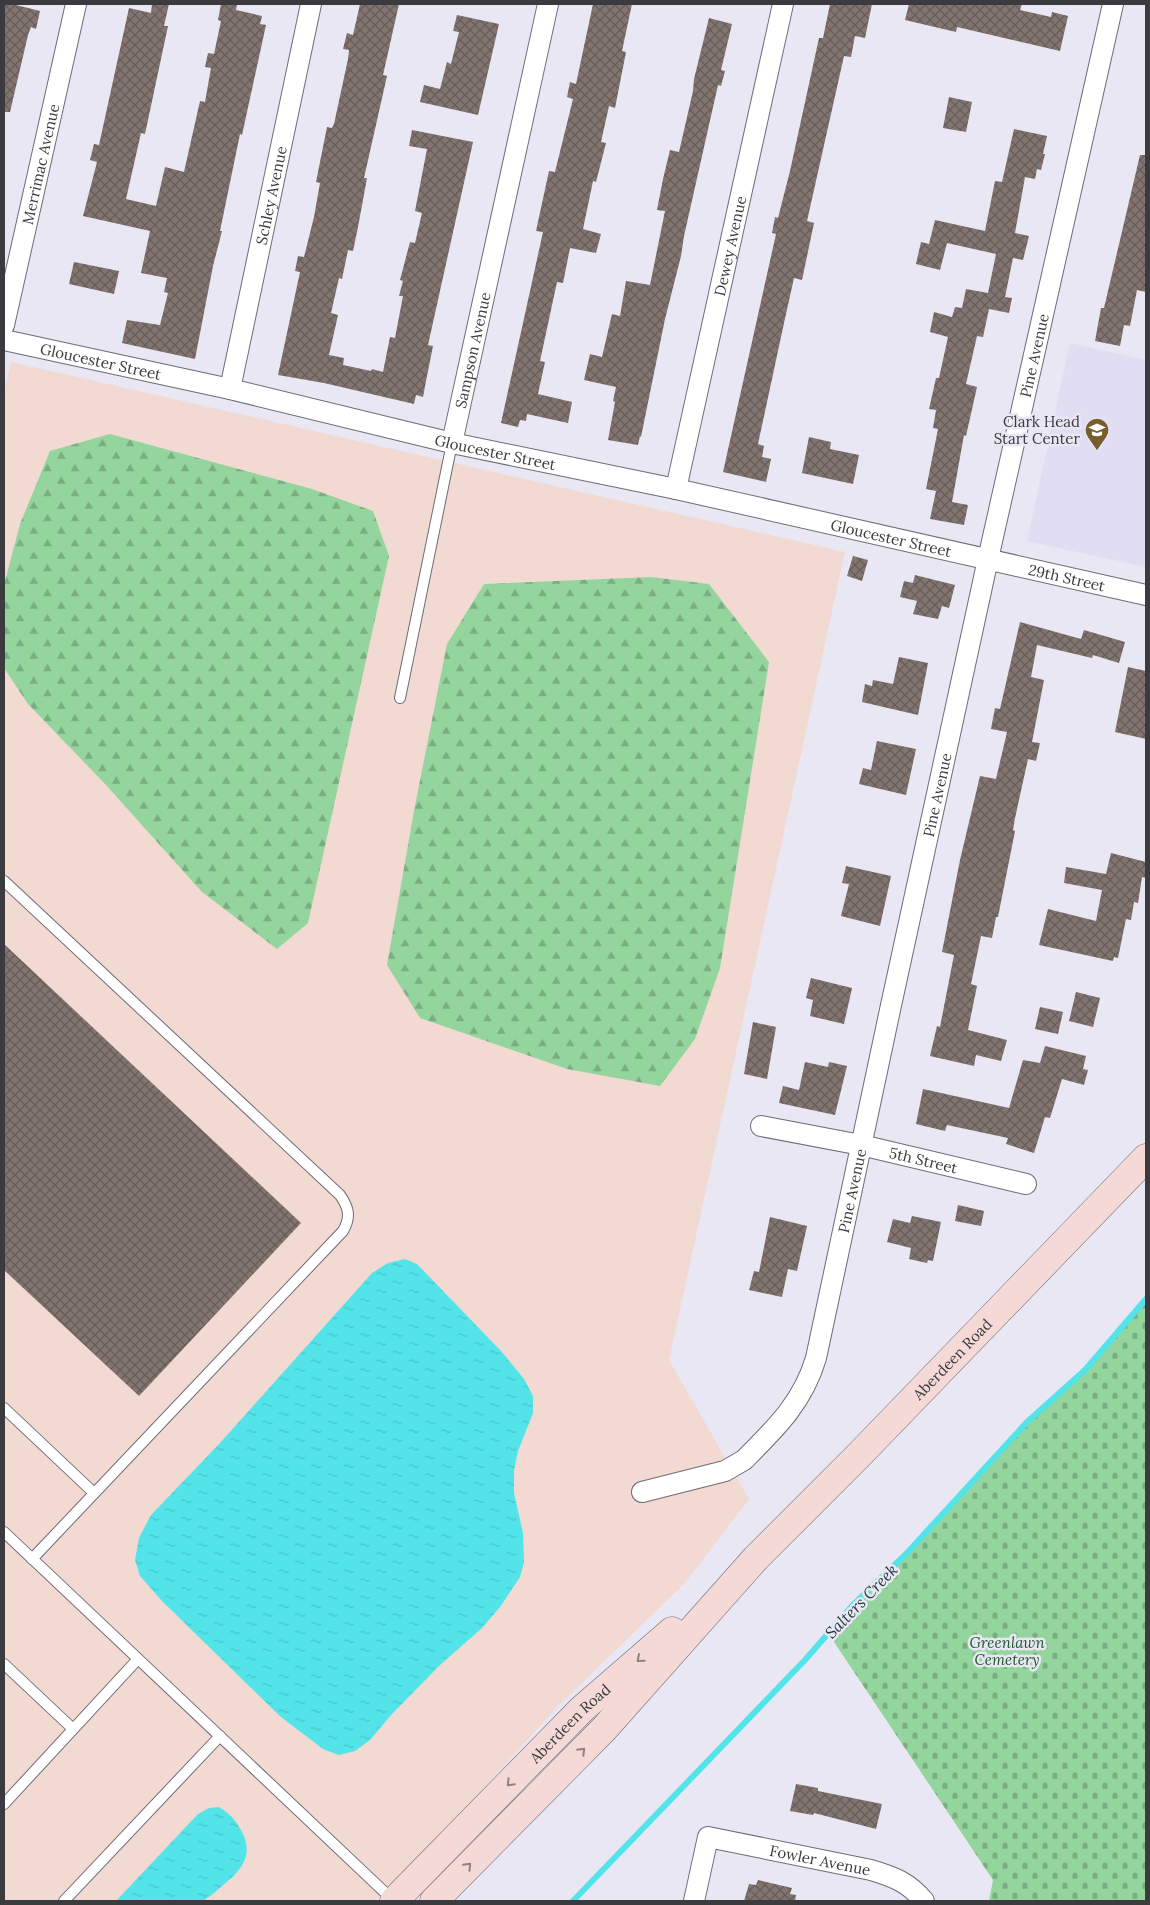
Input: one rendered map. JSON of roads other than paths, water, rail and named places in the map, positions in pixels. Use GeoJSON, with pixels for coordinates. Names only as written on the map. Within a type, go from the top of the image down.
{"type":"FeatureCollection","features":[{"type":"Feature","properties":{"kind":"main road","name":"Aberdeen Road"},"geometry":{"type":"LineString","coordinates":[[434,1901],[604,1729],[756,1558],[866,1448],[1146,1158]]}},
{"type":"Feature","properties":{"kind":"main road","name":"Aberdeen Road"},"geometry":{"type":"LineString","coordinates":[[395,1901],[582,1709],[756,1558]]}},
{"type":"Feature","properties":{"kind":"street","name":"Merrimac Avenue"},"geometry":{"type":"LineString","coordinates":[[4,325],[76,4]]}},
{"type":"Feature","properties":{"kind":"street","name":"Schley Avenue"},"geometry":{"type":"LineString","coordinates":[[230,389],[311,4]]}},
{"type":"Feature","properties":{"kind":"street","name":"Sampson Avenue"},"geometry":{"type":"LineString","coordinates":[[452,443],[548,4]]}},
{"type":"Feature","properties":{"kind":"street","name":"Dewey Avenue"},"geometry":{"type":"LineString","coordinates":[[676,490],[783,4]]}},
{"type":"Feature","properties":{"kind":"street","name":"Pine Avenue"},"geometry":{"type":"LineString","coordinates":[[642,1492],[726,1470],[744,1460],[790,1412],[810,1376],[816,1358],[988,559],[1113,4]]}},
{"type":"Feature","properties":{"kind":"street","name":"Gloucester Street"},"geometry":{"type":"LineString","coordinates":[[4,340],[230,389],[452,443],[988,559]]}},
{"type":"Feature","properties":{"kind":"street","name":"29th Street"},"geometry":{"type":"LineString","coordinates":[[988,559],[1146,595]]}},
{"type":"Feature","properties":{"kind":"street","name":"5th Street"},"geometry":{"type":"LineString","coordinates":[[761,1126],[861,1145],[1026,1184]]}},
{"type":"Feature","properties":{"kind":"street","name":"Fowler Avenue"},"geometry":{"type":"LineString","coordinates":[[694,1901],[708,1837],[871,1870],[896,1878],[907,1885],[924,1901]]}},
{"type":"Feature","properties":{"kind":"lane","name":"Sampson Avenue"},"geometry":{"type":"LineString","coordinates":[[400,698],[452,443]]}},
{"type":"Feature","properties":{"kind":"lane"},"geometry":{"type":"LineString","coordinates":[[4,881],[340,1195],[346,1204],[349,1215],[348,1223],[343,1231],[32,1559]]}},
{"type":"Feature","properties":{"kind":"lane"},"geometry":{"type":"LineString","coordinates":[[4,1408],[94,1494]]}},
{"type":"Feature","properties":{"kind":"lane"},"geometry":{"type":"LineString","coordinates":[[4,1532],[395,1901]]}},
{"type":"Feature","properties":{"kind":"lane"},"geometry":{"type":"LineString","coordinates":[[4,1804],[72,1728],[138,1659]]}},
{"type":"Feature","properties":{"kind":"lane"},"geometry":{"type":"LineString","coordinates":[[4,1664],[72,1728]]}},
{"type":"Feature","properties":{"kind":"lane"},"geometry":{"type":"LineString","coordinates":[[64,1901],[220,1736]]}},
{"type":"Feature","properties":{"kind":"water"},"geometry":{"type":"Polygon","coordinates":[[[405,1259],[417,1264],[501,1351],[524,1379],[533,1396],[533,1413],[518,1451],[514,1471],[514,1493],[523,1533],[524,1562],[520,1577],[500,1607],[482,1628],[440,1665],[392,1714],[370,1740],[355,1751],[339,1755],[323,1749],[281,1717],[162,1601],[140,1576],[135,1560],[139,1538],[151,1515],[220,1443],[372,1273],[388,1263],[405,1259]]]}},
{"type":"Feature","properties":{"kind":"water"},"geometry":{"type":"Polygon","coordinates":[[[219,1807],[236,1822],[246,1844],[247,1852],[245,1859],[230,1880],[204,1900],[176,1902],[116,1901],[198,1814],[209,1808],[219,1807]]]}},
{"type":"Feature","properties":{"kind":"waterway","name":"Salters Creek"},"geometry":{"type":"LineString","coordinates":[[573,1901],[805,1660],[852,1606],[906,1554],[1027,1422],[1085,1370],[1146,1299]]}},
{"type":"Feature","properties":{"kind":"place","name":"Clark Head Start Center"},"geometry":{"type":"Point","coordinates":[1097,451]}},
{"type":"Feature","properties":{"kind":"park label","name":"Greenlawn Cemetery"},"geometry":{"type":"Point","coordinates":[1007,1650]}}]}
